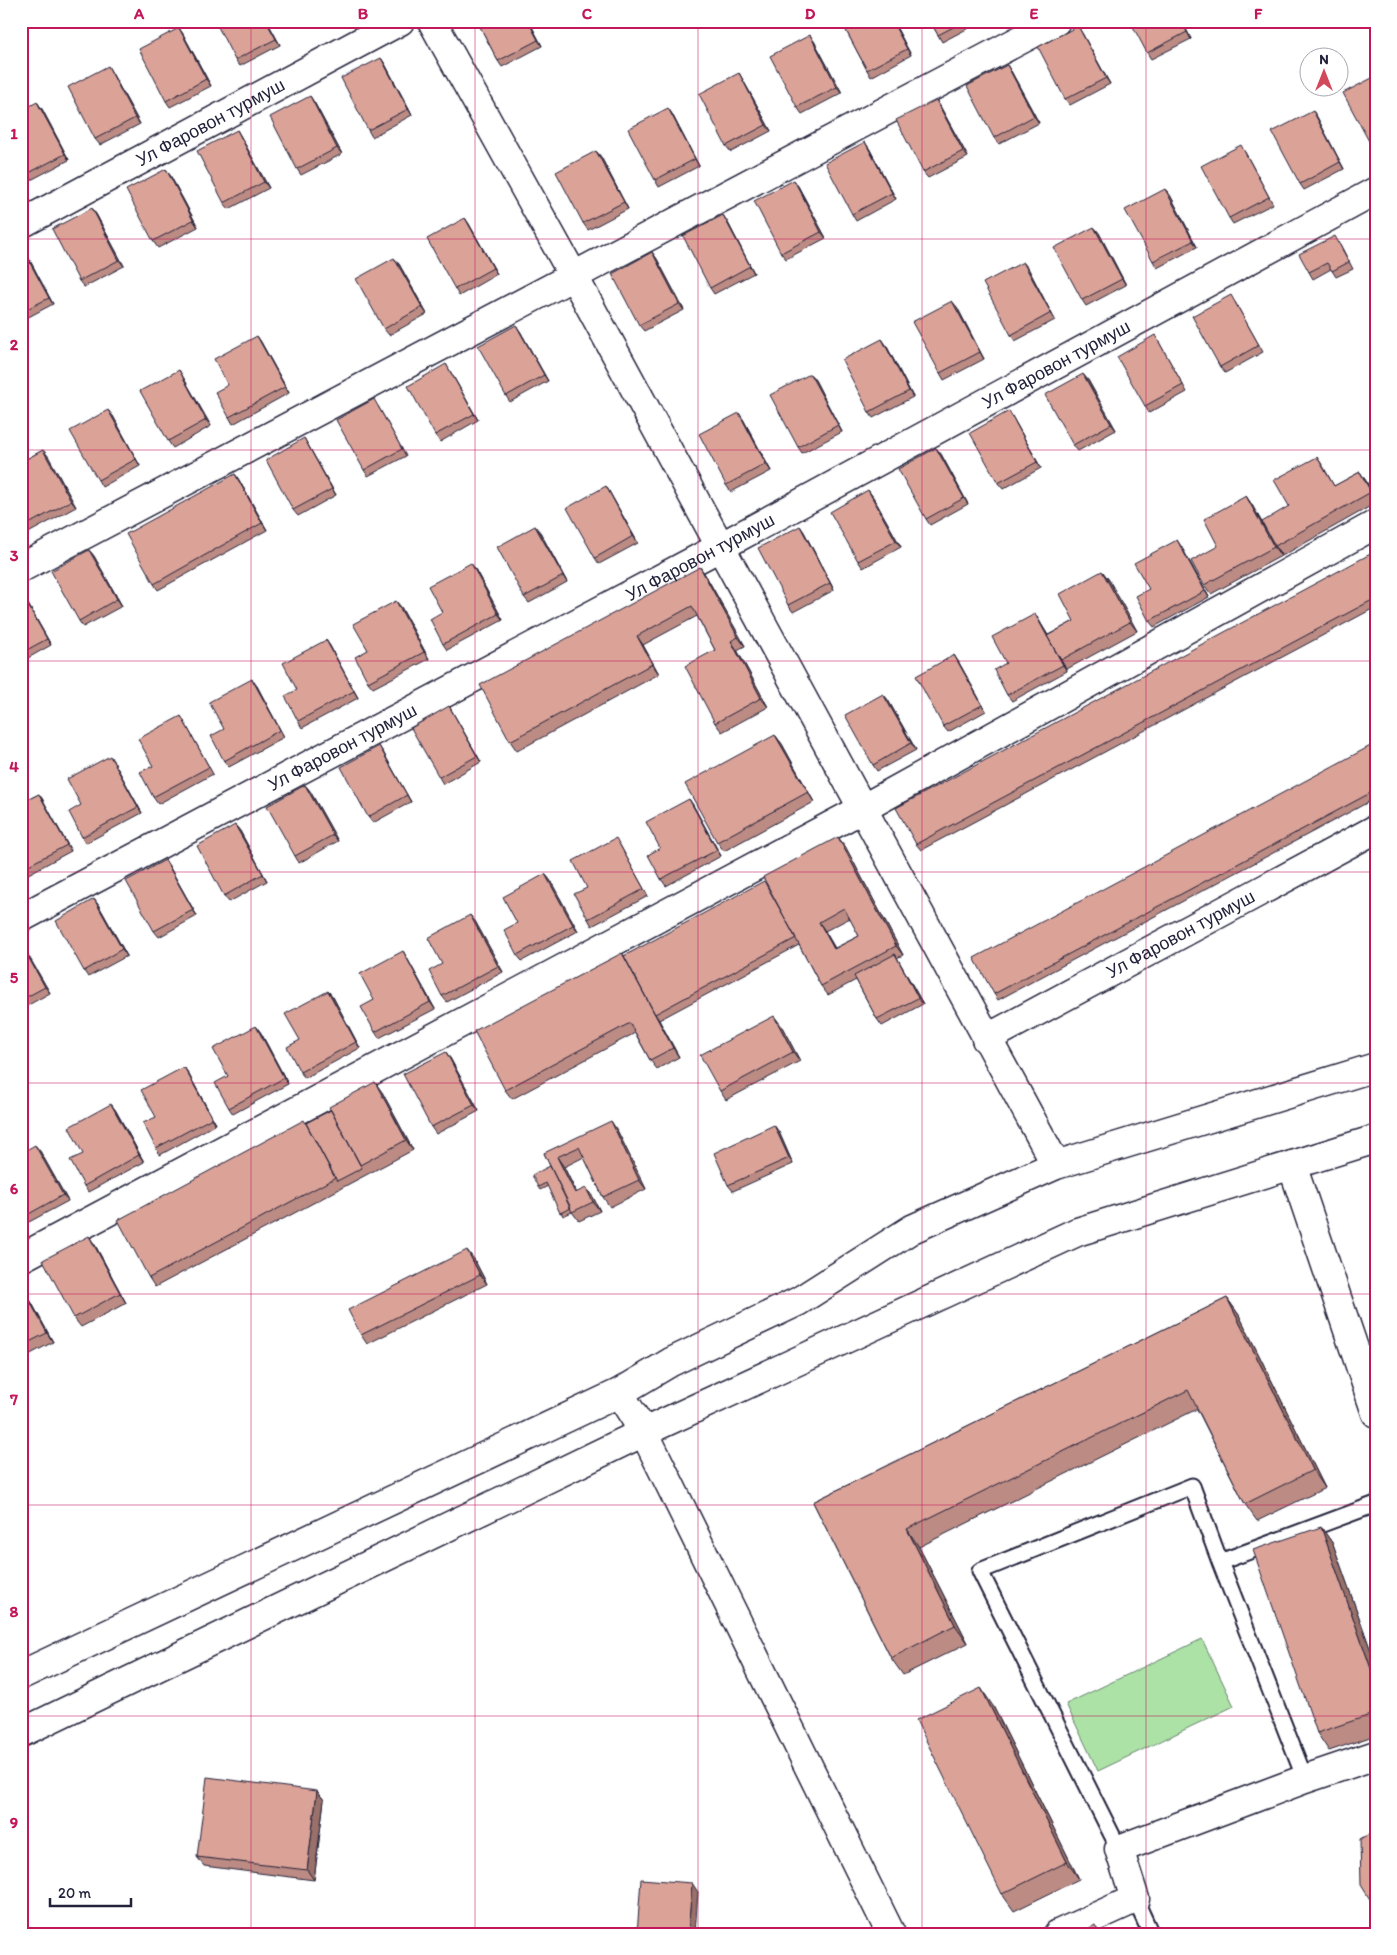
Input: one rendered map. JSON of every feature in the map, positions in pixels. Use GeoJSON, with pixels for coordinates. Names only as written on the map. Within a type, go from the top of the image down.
{"type":"FeatureCollection","features":[{"type":"Feature","properties":{"kind":"street","name":"Ул Фаровон турмуш"},"geometry":{"type":"LineString","coordinates":[[21,224],[400,21]]}},
{"type":"Feature","properties":{"kind":"street"},"geometry":{"type":"LineString","coordinates":[[432,21],[573,275],[1056,1165]]}},
{"type":"Feature","properties":{"kind":"street"},"geometry":{"type":"LineString","coordinates":[[21,568],[1056,21]]}},
{"type":"Feature","properties":{"kind":"street","name":"Ул Фаровон турмуш"},"geometry":{"type":"LineString","coordinates":[[21,918],[720,547],[1376,191]]}},
{"type":"Feature","properties":{"kind":"street"},"geometry":{"type":"LineString","coordinates":[[21,1258],[862,809],[1376,524]]}},
{"type":"Feature","properties":{"kind":"street","name":"Ул Фаровон турмуш"},"geometry":{"type":"LineString","coordinates":[[986,1039],[1376,828]]}},
{"type":"Feature","properties":{"kind":"street"},"geometry":{"type":"LineString","coordinates":[[21,1674],[619,1393],[671,1362],[799,1300],[912,1229],[1056,1165],[1376,1067]]}},
{"type":"Feature","properties":{"kind":"street"},"geometry":{"type":"LineString","coordinates":[[21,1734],[644,1432],[1077,1232],[1376,1139]]}},
{"type":"Feature","properties":{"kind":"street"},"geometry":{"type":"LineString","coordinates":[[1292,1165],[1376,1413]]}},
{"type":"Feature","properties":{"kind":"street"},"geometry":{"type":"LineString","coordinates":[[619,1393],[644,1432],[891,1934]]}},
{"type":"Feature","properties":{"kind":"street"},"geometry":{"type":"LineString","coordinates":[[1058,1934],[1134,1899],[1119,1849],[1305,1778],[1376,1755]]}},
{"type":"Feature","properties":{"kind":"lane"},"geometry":{"type":"LineString","coordinates":[[1119,1849],[980,1571],[1192,1486],[1305,1778]]}},
{"type":"Feature","properties":{"kind":"lane"},"geometry":{"type":"LineString","coordinates":[[1220,1562],[1376,1504]]}},
{"type":"Feature","properties":{"kind":"lane"},"geometry":{"type":"LineString","coordinates":[[1134,1899],[1151,1934]]}},
{"type":"Feature","properties":{"kind":"green space"},"geometry":{"type":"Polygon","coordinates":[[[1202,1639],[1234,1706],[1098,1771],[1066,1704],[1202,1639]]]}},
{"type":"Feature","properties":{"kind":"building"},"geometry":{"type":"Polygon","coordinates":[[[215,21],[266,21],[276,39],[235,60],[215,21]]]}},
{"type":"Feature","properties":{"kind":"building"},"geometry":{"type":"Polygon","coordinates":[[[477,21],[528,21],[538,40],[498,61],[477,21]]]}},
{"type":"Feature","properties":{"kind":"building"},"geometry":{"type":"Polygon","coordinates":[[[841,21],[892,21],[907,49],[867,70],[841,21]]]}},
{"type":"Feature","properties":{"kind":"building"},"geometry":{"type":"Polygon","coordinates":[[[930,21],[965,21],[938,35],[930,21]]]}},
{"type":"Feature","properties":{"kind":"building"},"geometry":{"type":"Polygon","coordinates":[[[1130,21],[1181,21],[1187,32],[1147,53],[1130,21]]]}},
{"type":"Feature","properties":{"kind":"building"},"geometry":{"type":"Polygon","coordinates":[[[1078,26],[1106,78],[1065,99],[1038,47],[1078,26]]]}},
{"type":"Feature","properties":{"kind":"building"},"geometry":{"type":"Polygon","coordinates":[[[179,28],[206,79],[166,101],[139,49],[179,28]]]}},
{"type":"Feature","properties":{"kind":"building"},"geometry":{"type":"Polygon","coordinates":[[[810,35],[837,87],[797,107],[770,56],[810,35]]]}},
{"type":"Feature","properties":{"kind":"building"},"geometry":{"type":"Polygon","coordinates":[[[381,58],[408,109],[368,130],[341,78],[381,58]]]}},
{"type":"Feature","properties":{"kind":"building"},"geometry":{"type":"Polygon","coordinates":[[[1007,65],[1034,116],[994,138],[967,86],[1007,65]]]}},
{"type":"Feature","properties":{"kind":"building"},"geometry":{"type":"Polygon","coordinates":[[[108,66],[135,118],[95,139],[68,87],[108,66]]]}},
{"type":"Feature","properties":{"kind":"building"},"geometry":{"type":"Polygon","coordinates":[[[739,73],[766,125],[726,146],[699,94],[739,73]]]}},
{"type":"Feature","properties":{"kind":"building"},"geometry":{"type":"Polygon","coordinates":[[[1376,76],[1376,142],[1371,145],[1346,98],[1350,98],[1350,89],[1376,76]]]}},
{"type":"Feature","properties":{"kind":"building"},"geometry":{"type":"Polygon","coordinates":[[[310,96],[337,148],[297,169],[270,117],[310,96]]]}},
{"type":"Feature","properties":{"kind":"building"},"geometry":{"type":"Polygon","coordinates":[[[936,100],[963,151],[923,172],[896,120],[936,100]]]}},
{"type":"Feature","properties":{"kind":"building"},"geometry":{"type":"Polygon","coordinates":[[[37,102],[65,154],[25,175],[21,169],[21,111],[37,102]]]}},
{"type":"Feature","properties":{"kind":"building"},"geometry":{"type":"Polygon","coordinates":[[[668,108],[695,159],[655,180],[628,129],[668,108]]]}},
{"type":"Feature","properties":{"kind":"building"},"geometry":{"type":"Polygon","coordinates":[[[1313,111],[1340,162],[1300,184],[1272,132],[1313,111]]]}},
{"type":"Feature","properties":{"kind":"building"},"geometry":{"type":"Polygon","coordinates":[[[237,130],[264,182],[224,203],[197,151],[237,130]]]}},
{"type":"Feature","properties":{"kind":"building"},"geometry":{"type":"Polygon","coordinates":[[[865,142],[892,193],[852,214],[825,163],[865,142]]]}},
{"type":"Feature","properties":{"kind":"building"},"geometry":{"type":"Polygon","coordinates":[[[1241,145],[1269,197],[1229,218],[1201,166],[1241,145]]]}},
{"type":"Feature","properties":{"kind":"building"},"geometry":{"type":"Polygon","coordinates":[[[596,151],[624,202],[583,223],[556,172],[596,151]]]}},
{"type":"Feature","properties":{"kind":"building"},"geometry":{"type":"Polygon","coordinates":[[[166,169],[193,220],[153,241],[126,190],[166,169]]]}},
{"type":"Feature","properties":{"kind":"building"},"geometry":{"type":"Polygon","coordinates":[[[794,180],[821,232],[781,253],[754,201],[794,180]]]}},
{"type":"Feature","properties":{"kind":"building"},"geometry":{"type":"Polygon","coordinates":[[[1165,189],[1193,241],[1153,261],[1125,210],[1165,189]]]}},
{"type":"Feature","properties":{"kind":"building"},"geometry":{"type":"Polygon","coordinates":[[[92,208],[119,260],[79,281],[52,229],[92,208]]]}},
{"type":"Feature","properties":{"kind":"building"},"geometry":{"type":"Polygon","coordinates":[[[723,215],[750,266],[710,288],[683,236],[723,215]]]}},
{"type":"Feature","properties":{"kind":"building"},"geometry":{"type":"Polygon","coordinates":[[[465,218],[493,268],[455,289],[427,239],[465,218]]]}},
{"type":"Feature","properties":{"kind":"building"},"geometry":{"type":"Polygon","coordinates":[[[1094,227],[1122,279],[1082,300],[1054,248],[1094,227]]]}},
{"type":"Feature","properties":{"kind":"building"},"geometry":{"type":"Polygon","coordinates":[[[1335,236],[1349,262],[1332,271],[1327,263],[1309,272],[1299,254],[1335,236]]]}},
{"type":"Feature","properties":{"kind":"building"},"geometry":{"type":"Polygon","coordinates":[[[21,246],[49,298],[21,312],[21,246]]]}},
{"type":"Feature","properties":{"kind":"building"},"geometry":{"type":"Polygon","coordinates":[[[652,252],[679,304],[639,325],[612,274],[652,252]]]}},
{"type":"Feature","properties":{"kind":"building"},"geometry":{"type":"Polygon","coordinates":[[[394,258],[422,307],[384,329],[356,279],[394,258]]]}},
{"type":"Feature","properties":{"kind":"building"},"geometry":{"type":"Polygon","coordinates":[[[1023,262],[1051,313],[1011,335],[983,283],[1023,262]]]}},
{"type":"Feature","properties":{"kind":"building"},"geometry":{"type":"Polygon","coordinates":[[[1231,295],[1259,345],[1220,367],[1192,316],[1231,295]]]}},
{"type":"Feature","properties":{"kind":"building"},"geometry":{"type":"Polygon","coordinates":[[[952,301],[980,352],[940,373],[912,322],[952,301]]]}},
{"type":"Feature","properties":{"kind":"building"},"geometry":{"type":"Polygon","coordinates":[[[516,325],[544,375],[506,396],[478,346],[516,325]]]}},
{"type":"Feature","properties":{"kind":"building"},"geometry":{"type":"Polygon","coordinates":[[[1155,335],[1183,385],[1145,406],[1117,357],[1155,335]]]}},
{"type":"Feature","properties":{"kind":"building"},"geometry":{"type":"Polygon","coordinates":[[[257,336],[285,387],[229,417],[215,392],[228,385],[214,359],[257,336]]]}},
{"type":"Feature","properties":{"kind":"building"},"geometry":{"type":"Polygon","coordinates":[[[882,339],[909,391],[869,412],[842,360],[882,339]]]}},
{"type":"Feature","properties":{"kind":"building"},"geometry":{"type":"Polygon","coordinates":[[[446,364],[474,414],[435,435],[408,386],[446,364]]]}},
{"type":"Feature","properties":{"kind":"building"},"geometry":{"type":"Polygon","coordinates":[[[179,370],[206,420],[168,441],[140,391],[179,370]]]}},
{"type":"Feature","properties":{"kind":"building"},"geometry":{"type":"Polygon","coordinates":[[[810,374],[838,425],[798,447],[770,395],[810,374]]]}},
{"type":"Feature","properties":{"kind":"building"},"geometry":{"type":"Polygon","coordinates":[[[1083,374],[1111,424],[1073,445],[1045,395],[1083,374]]]}},
{"type":"Feature","properties":{"kind":"building"},"geometry":{"type":"Polygon","coordinates":[[[374,399],[402,449],[364,470],[336,420],[374,399]]]}},
{"type":"Feature","properties":{"kind":"building"},"geometry":{"type":"Polygon","coordinates":[[[108,410],[136,459],[98,480],[70,431],[108,410]]]}},
{"type":"Feature","properties":{"kind":"building"},"geometry":{"type":"Polygon","coordinates":[[[1009,411],[1037,462],[998,483],[970,433],[1009,411]]]}},
{"type":"Feature","properties":{"kind":"building"},"geometry":{"type":"Polygon","coordinates":[[[739,413],[766,464],[726,485],[699,434],[739,413]]]}},
{"type":"Feature","properties":{"kind":"building"},"geometry":{"type":"Polygon","coordinates":[[[304,438],[332,489],[293,510],[266,460],[304,438]]]}},
{"type":"Feature","properties":{"kind":"building"},"geometry":{"type":"Polygon","coordinates":[[[936,448],[964,498],[926,519],[898,469],[936,448]]]}},
{"type":"Feature","properties":{"kind":"building"},"geometry":{"type":"Polygon","coordinates":[[[43,450],[71,501],[21,528],[21,462],[43,450]]]}},
{"type":"Feature","properties":{"kind":"building"},"geometry":{"type":"Polygon","coordinates":[[[1317,457],[1334,486],[1360,472],[1371,492],[1275,546],[1262,522],[1289,506],[1274,480],[1317,457]]]}},
{"type":"Feature","properties":{"kind":"building"},"geometry":{"type":"Polygon","coordinates":[[[235,474],[262,523],[154,584],[126,534],[235,474]]]}},
{"type":"Feature","properties":{"kind":"building"},"geometry":{"type":"Polygon","coordinates":[[[606,486],[633,536],[595,558],[567,508],[606,486]]]}},
{"type":"Feature","properties":{"kind":"building"},"geometry":{"type":"Polygon","coordinates":[[[868,490],[896,541],[858,561],[830,512],[868,490]]]}},
{"type":"Feature","properties":{"kind":"building"},"geometry":{"type":"Polygon","coordinates":[[[1246,496],[1274,547],[1204,585],[1191,561],[1218,546],[1204,519],[1246,496]]]}},
{"type":"Feature","properties":{"kind":"building"},"geometry":{"type":"Polygon","coordinates":[[[535,526],[563,576],[524,597],[497,547],[535,526]]]}},
{"type":"Feature","properties":{"kind":"building"},"geometry":{"type":"Polygon","coordinates":[[[800,526],[830,583],[788,605],[758,548],[800,526]]]}},
{"type":"Feature","properties":{"kind":"building"},"geometry":{"type":"Polygon","coordinates":[[[1177,540],[1205,591],[1149,621],[1136,596],[1149,589],[1134,563],[1177,540]]]}},
{"type":"Feature","properties":{"kind":"building"},"geometry":{"type":"Polygon","coordinates":[[[89,550],[117,599],[79,621],[51,571],[89,550]]]}},
{"type":"Feature","properties":{"kind":"building"},"geometry":{"type":"Polygon","coordinates":[[[1376,551],[1376,598],[916,844],[896,808],[1376,551]]]}},
{"type":"Feature","properties":{"kind":"building"},"geometry":{"type":"Polygon","coordinates":[[[471,563],[498,614],[443,644],[430,619],[442,612],[428,586],[471,563]]]}},
{"type":"Feature","properties":{"kind":"building"},"geometry":{"type":"Polygon","coordinates":[[[700,567],[738,637],[731,641],[761,698],[715,723],[685,666],[715,650],[692,606],[637,636],[652,664],[510,741],[480,685],[700,567]]]}},
{"type":"Feature","properties":{"kind":"building"},"geometry":{"type":"Polygon","coordinates":[[[1102,571],[1130,622],[1061,660],[1047,636],[1074,621],[1060,594],[1102,571]]]}},
{"type":"Feature","properties":{"kind":"building"},"geometry":{"type":"Polygon","coordinates":[[[21,593],[47,639],[21,653],[21,593]]]}},
{"type":"Feature","properties":{"kind":"building"},"geometry":{"type":"Polygon","coordinates":[[[396,601],[424,652],[368,682],[355,657],[368,650],[353,624],[396,601]]]}},
{"type":"Feature","properties":{"kind":"building"},"geometry":{"type":"Polygon","coordinates":[[[1035,614],[1063,665],[1007,695],[994,670],[1006,663],[992,637],[1035,614]]]}},
{"type":"Feature","properties":{"kind":"building"},"geometry":{"type":"Polygon","coordinates":[[[326,640],[354,691],[298,721],[285,696],[297,690],[283,663],[326,640]]]}},
{"type":"Feature","properties":{"kind":"building"},"geometry":{"type":"Polygon","coordinates":[[[954,655],[982,705],[943,726],[916,676],[954,655]]]}},
{"type":"Feature","properties":{"kind":"building"},"geometry":{"type":"Polygon","coordinates":[[[252,679],[280,730],[224,761],[211,736],[224,729],[209,702],[252,679]]]}},
{"type":"Feature","properties":{"kind":"building"},"geometry":{"type":"Polygon","coordinates":[[[883,694],[911,743],[873,765],[845,715],[883,694]]]}},
{"type":"Feature","properties":{"kind":"building"},"geometry":{"type":"Polygon","coordinates":[[[449,706],[477,756],[439,777],[411,728],[449,706]]]}},
{"type":"Feature","properties":{"kind":"building"},"geometry":{"type":"Polygon","coordinates":[[[181,716],[209,767],[153,797],[140,772],[153,766],[138,739],[181,716]]]}},
{"type":"Feature","properties":{"kind":"building"},"geometry":{"type":"Polygon","coordinates":[[[775,735],[808,792],[717,842],[685,784],[775,735]]]}},
{"type":"Feature","properties":{"kind":"building"},"geometry":{"type":"Polygon","coordinates":[[[1376,743],[1376,790],[994,994],[974,958],[1376,743]]]}},
{"type":"Feature","properties":{"kind":"building"},"geometry":{"type":"Polygon","coordinates":[[[379,746],[407,795],[368,817],[341,767],[379,746]]]}},
{"type":"Feature","properties":{"kind":"building"},"geometry":{"type":"Polygon","coordinates":[[[110,756],[138,807],[82,837],[69,812],[81,805],[67,779],[110,756]]]}},
{"type":"Feature","properties":{"kind":"building"},"geometry":{"type":"Polygon","coordinates":[[[305,785],[333,835],[295,856],[267,806],[305,785]]]}},
{"type":"Feature","properties":{"kind":"building"},"geometry":{"type":"Polygon","coordinates":[[[39,794],[67,845],[21,869],[21,803],[39,794]]]}},
{"type":"Feature","properties":{"kind":"building"},"geometry":{"type":"Polygon","coordinates":[[[689,799],[717,850],[661,879],[648,855],[660,848],[646,822],[689,799]]]}},
{"type":"Feature","properties":{"kind":"building"},"geometry":{"type":"Polygon","coordinates":[[[235,825],[263,874],[224,896],[197,846],[235,825]]]}},
{"type":"Feature","properties":{"kind":"building"},"geometry":{"type":"Polygon","coordinates":[[[838,837],[896,946],[821,986],[763,877],[838,837]],[[844,908],[819,922],[834,949],[859,936],[844,908]]]}},
{"type":"Feature","properties":{"kind":"building"},"geometry":{"type":"Polygon","coordinates":[[[616,838],[644,889],[588,919],[574,894],[587,888],[573,861],[616,838]]]}},
{"type":"Feature","properties":{"kind":"building"},"geometry":{"type":"Polygon","coordinates":[[[165,860],[193,910],[154,931],[126,881],[165,860]]]}},
{"type":"Feature","properties":{"kind":"building"},"geometry":{"type":"Polygon","coordinates":[[[545,874],[573,925],[517,955],[504,930],[517,923],[503,897],[545,874]]]}},
{"type":"Feature","properties":{"kind":"building"},"geometry":{"type":"Polygon","coordinates":[[[764,881],[796,938],[655,1014],[624,956],[764,881]]]}},
{"type":"Feature","properties":{"kind":"building"},"geometry":{"type":"Polygon","coordinates":[[[94,899],[122,949],[84,971],[56,921],[94,899]]]}},
{"type":"Feature","properties":{"kind":"building"},"geometry":{"type":"Polygon","coordinates":[[[470,915],[498,966],[442,996],[429,971],[442,964],[428,938],[470,915]]]}},
{"type":"Feature","properties":{"kind":"building"},"geometry":{"type":"Polygon","coordinates":[[[21,944],[45,987],[21,1000],[21,944]]]}},
{"type":"Feature","properties":{"kind":"building"},"geometry":{"type":"Polygon","coordinates":[[[403,951],[430,1002],[375,1032],[361,1007],[374,1000],[360,974],[403,951]]]}},
{"type":"Feature","properties":{"kind":"building"},"geometry":{"type":"Polygon","coordinates":[[[622,953],[673,1048],[650,1060],[630,1023],[505,1090],[474,1031],[622,953]]]}},
{"type":"Feature","properties":{"kind":"building"},"geometry":{"type":"Polygon","coordinates":[[[895,954],[918,998],[877,1019],[854,976],[895,954]]]}},
{"type":"Feature","properties":{"kind":"building"},"geometry":{"type":"Polygon","coordinates":[[[328,991],[356,1042],[300,1072],[287,1047],[300,1040],[285,1014],[328,991]]]}},
{"type":"Feature","properties":{"kind":"building"},"geometry":{"type":"Polygon","coordinates":[[[774,1016],[793,1052],[720,1091],[700,1055],[774,1016]]]}},
{"type":"Feature","properties":{"kind":"building"},"geometry":{"type":"Polygon","coordinates":[[[256,1026],[284,1078],[229,1108],[215,1083],[228,1076],[213,1049],[256,1026]]]}},
{"type":"Feature","properties":{"kind":"building"},"geometry":{"type":"Polygon","coordinates":[[[446,1052],[474,1105],[431,1127],[403,1074],[446,1052]]]}},
{"type":"Feature","properties":{"kind":"building"},"geometry":{"type":"Polygon","coordinates":[[[184,1067],[212,1118],[156,1148],[143,1123],[156,1117],[141,1090],[184,1067]]]}},
{"type":"Feature","properties":{"kind":"building"},"geometry":{"type":"Polygon","coordinates":[[[375,1082],[406,1140],[360,1165],[329,1107],[375,1082]]]}},
{"type":"Feature","properties":{"kind":"building"},"geometry":{"type":"Polygon","coordinates":[[[111,1104],[139,1155],[84,1186],[70,1160],[83,1154],[69,1127],[111,1104]]]}},
{"type":"Feature","properties":{"kind":"building"},"geometry":{"type":"Polygon","coordinates":[[[331,1110],[362,1168],[337,1181],[306,1123],[331,1110]]]}},
{"type":"Feature","properties":{"kind":"building"},"geometry":{"type":"Polygon","coordinates":[[[304,1120],[335,1178],[149,1278],[118,1220],[304,1120]]]}},
{"type":"Feature","properties":{"kind":"building"},"geometry":{"type":"Polygon","coordinates":[[[611,1121],[639,1180],[603,1197],[579,1147],[557,1157],[575,1193],[586,1188],[593,1202],[572,1212],[544,1153],[611,1121]]]}},
{"type":"Feature","properties":{"kind":"building"},"geometry":{"type":"Polygon","coordinates":[[[774,1125],[789,1158],[728,1185],[714,1153],[774,1125]]]}},
{"type":"Feature","properties":{"kind":"building"},"geometry":{"type":"Polygon","coordinates":[[[35,1145],[63,1195],[25,1216],[21,1209],[21,1153],[35,1145]]]}},
{"type":"Feature","properties":{"kind":"building"},"geometry":{"type":"Polygon","coordinates":[[[550,1166],[571,1208],[560,1213],[546,1183],[538,1187],[532,1175],[550,1166]]]}},
{"type":"Feature","properties":{"kind":"building"},"geometry":{"type":"Polygon","coordinates":[[[89,1236],[120,1293],[74,1318],[43,1260],[89,1236]]]}},
{"type":"Feature","properties":{"kind":"building"},"geometry":{"type":"Polygon","coordinates":[[[467,1250],[480,1275],[361,1335],[348,1310],[467,1250]]]}},
{"type":"Feature","properties":{"kind":"building"},"geometry":{"type":"Polygon","coordinates":[[[21,1285],[47,1333],[21,1346],[21,1285]]]}},
{"type":"Feature","properties":{"kind":"building"},"geometry":{"type":"Polygon","coordinates":[[[1227,1298],[1313,1470],[1245,1504],[1188,1390],[907,1529],[955,1625],[891,1658],[813,1502],[1227,1298]]]}},
{"type":"Feature","properties":{"kind":"building"},"geometry":{"type":"Polygon","coordinates":[[[1321,1527],[1376,1683],[1376,1713],[1317,1733],[1253,1550],[1321,1527]]]}},
{"type":"Feature","properties":{"kind":"building"},"geometry":{"type":"Polygon","coordinates":[[[981,1688],[1067,1862],[1002,1894],[916,1720],[981,1688]]]}},
{"type":"Feature","properties":{"kind":"building"},"geometry":{"type":"Polygon","coordinates":[[[207,1777],[317,1791],[307,1870],[197,1857],[207,1777]]]}},
{"type":"Feature","properties":{"kind":"building"},"geometry":{"type":"Polygon","coordinates":[[[1376,1830],[1376,1909],[1361,1885],[1360,1839],[1376,1830]]]}},
{"type":"Feature","properties":{"kind":"building"},"geometry":{"type":"Polygon","coordinates":[[[641,1879],[692,1883],[688,1934],[637,1934],[641,1879]]]}},
{"type":"Feature","properties":{"kind":"building"},"geometry":{"type":"Polygon","coordinates":[[[1095,1925],[1100,1934],[1078,1934],[1095,1925]]]}}]}
